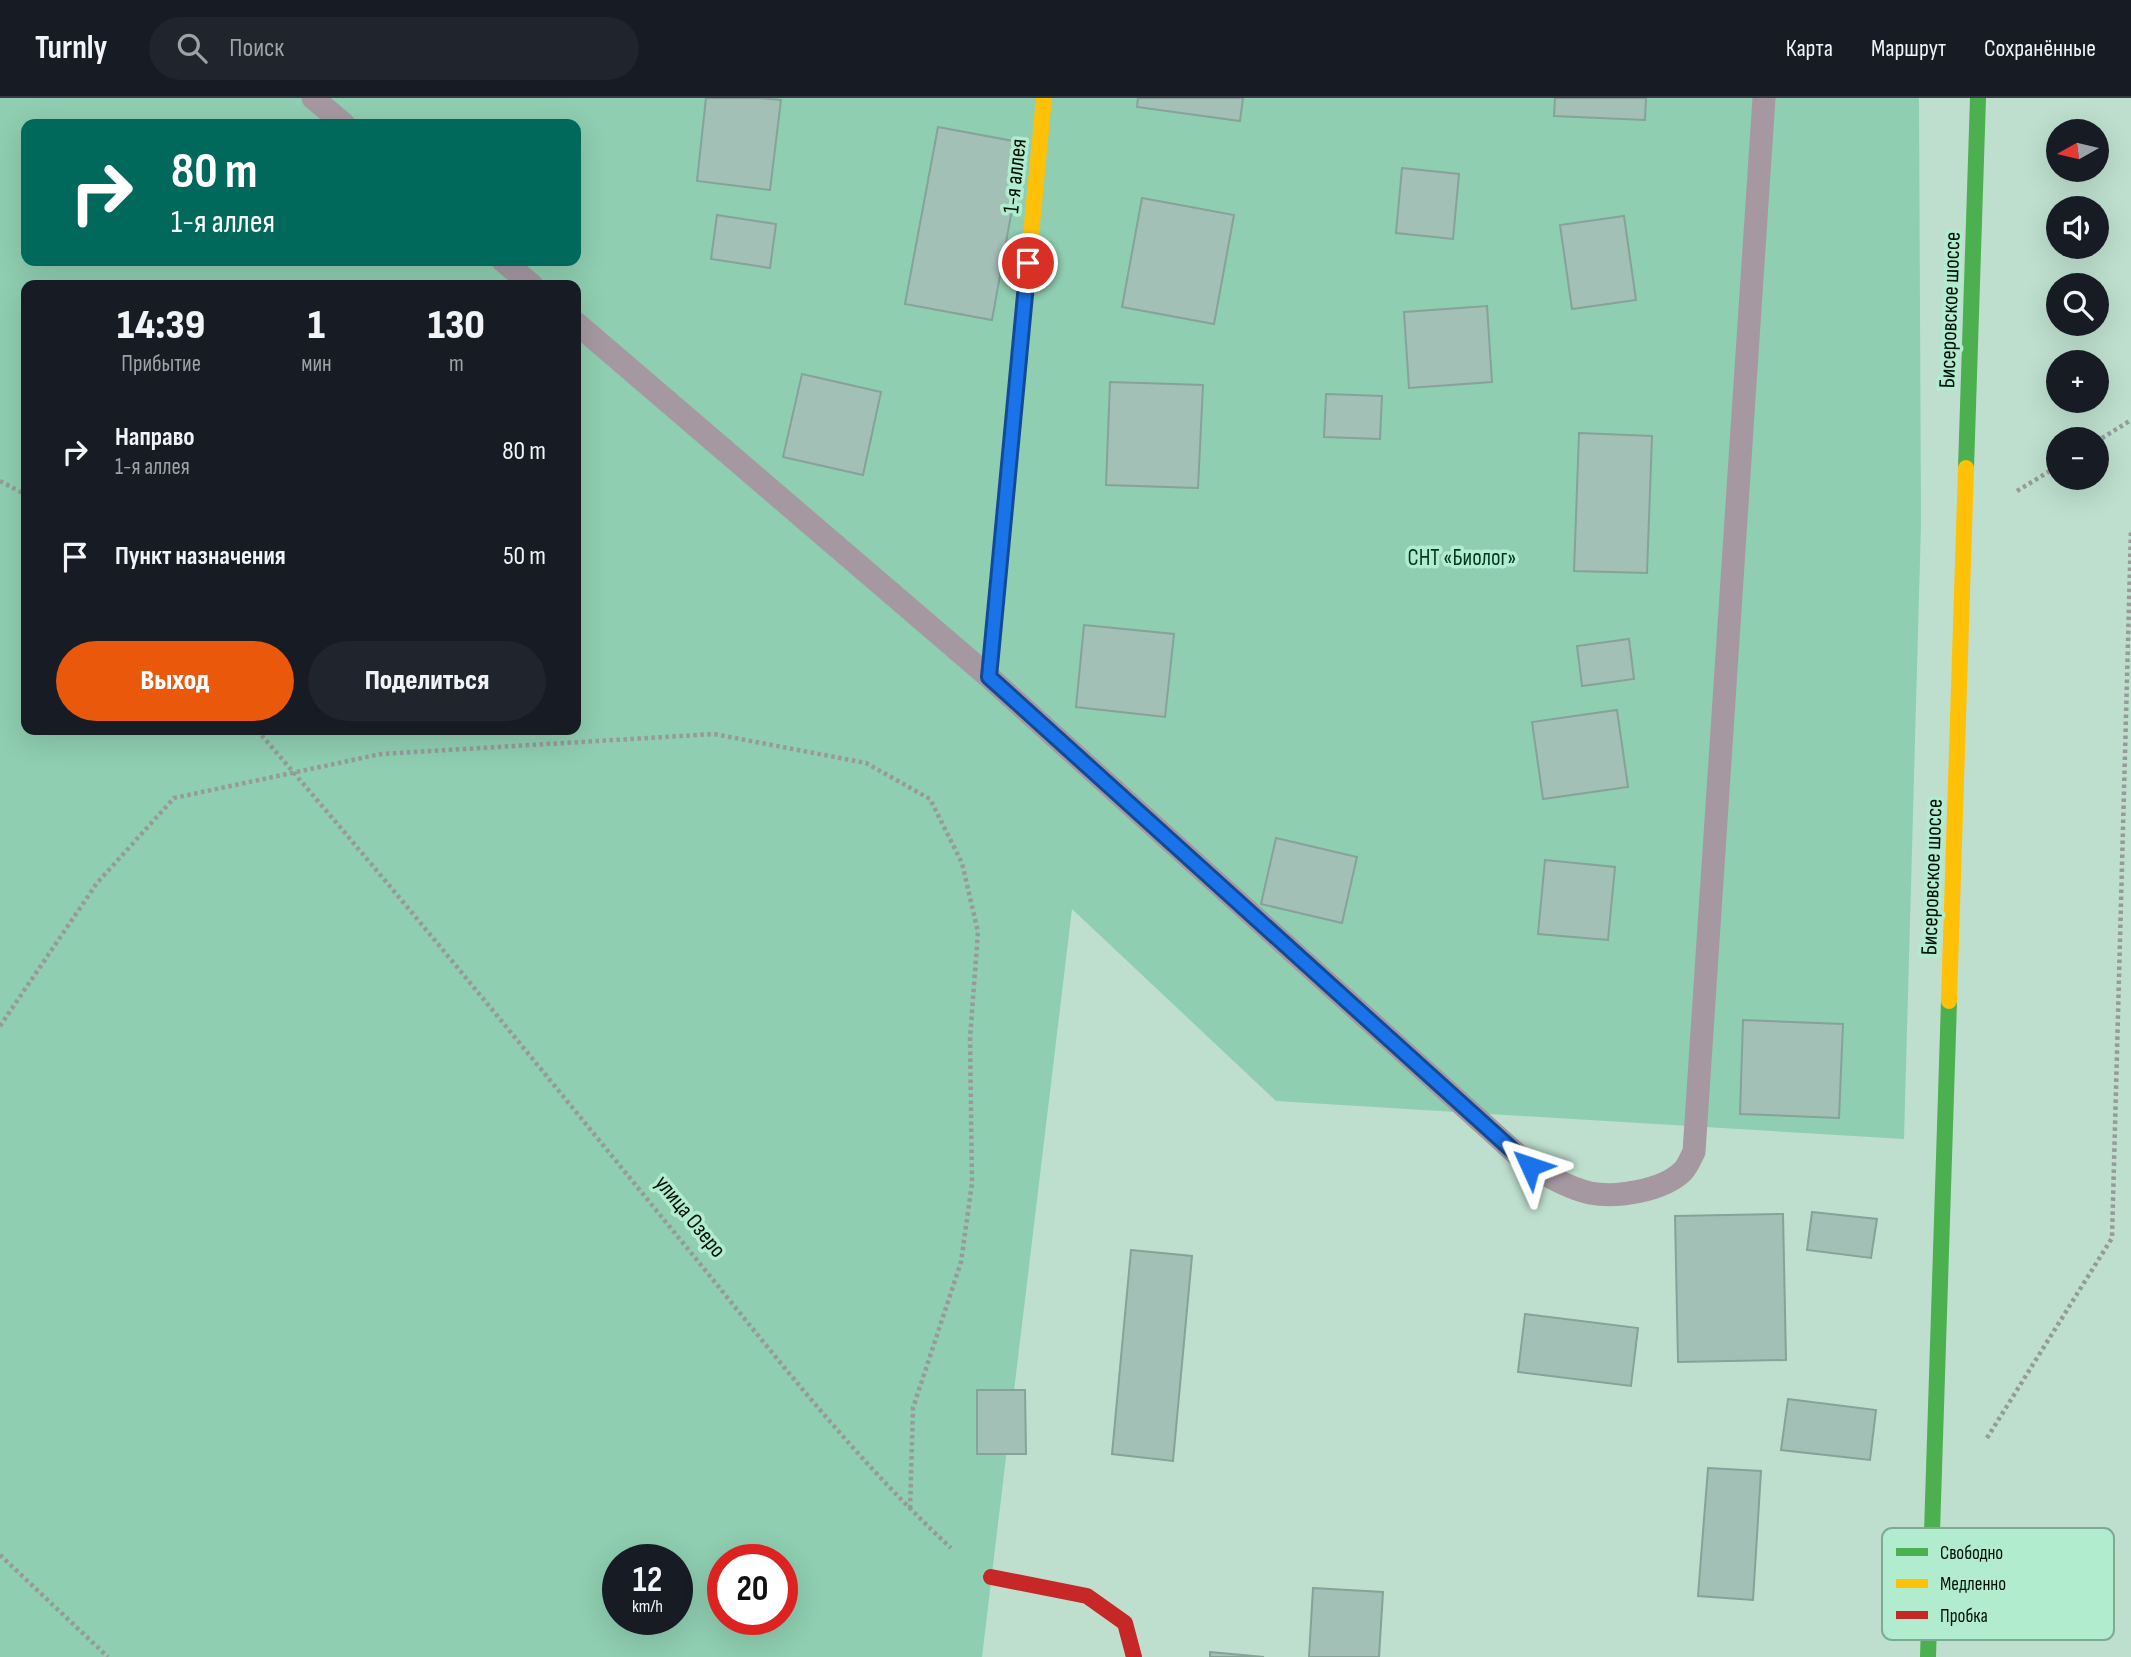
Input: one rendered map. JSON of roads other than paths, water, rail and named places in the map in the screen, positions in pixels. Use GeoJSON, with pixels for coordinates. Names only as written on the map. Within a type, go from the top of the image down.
{"type":"FeatureCollection","features":[{"type":"Feature","properties":{"kind":"main road","name":"1-я аллея"},"geometry":{"type":"LineString","coordinates":[[989,677],[1044,98]]}},
{"type":"Feature","properties":{"kind":"main road","name":"Бисеровское шоссе"},"geometry":{"type":"LineString","coordinates":[[1932,1528],[1978,98]]}},
{"type":"Feature","properties":{"kind":"main road"},"geometry":{"type":"LineString","coordinates":[[991,1577],[1087,1596],[1125,1623],[1134,1657]]}},
{"type":"Feature","properties":{"kind":"lane"},"geometry":{"type":"LineString","coordinates":[[313,98],[338,119]]}},
{"type":"Feature","properties":{"kind":"lane"},"geometry":{"type":"LineString","coordinates":[[581,327],[989,677],[1530,1166],[1558,1181],[1588,1192],[1616,1196],[1667,1181],[1684,1170],[1694,1152],[1764,98]]}},
{"type":"Feature","properties":{"kind":"lane"},"geometry":{"type":"LineString","coordinates":[[509,266],[526,280]]}},
{"type":"Feature","properties":{"kind":"park label","name":"СНТ «Биолог»"},"geometry":{"type":"Point","coordinates":[1462,557]}}]}
